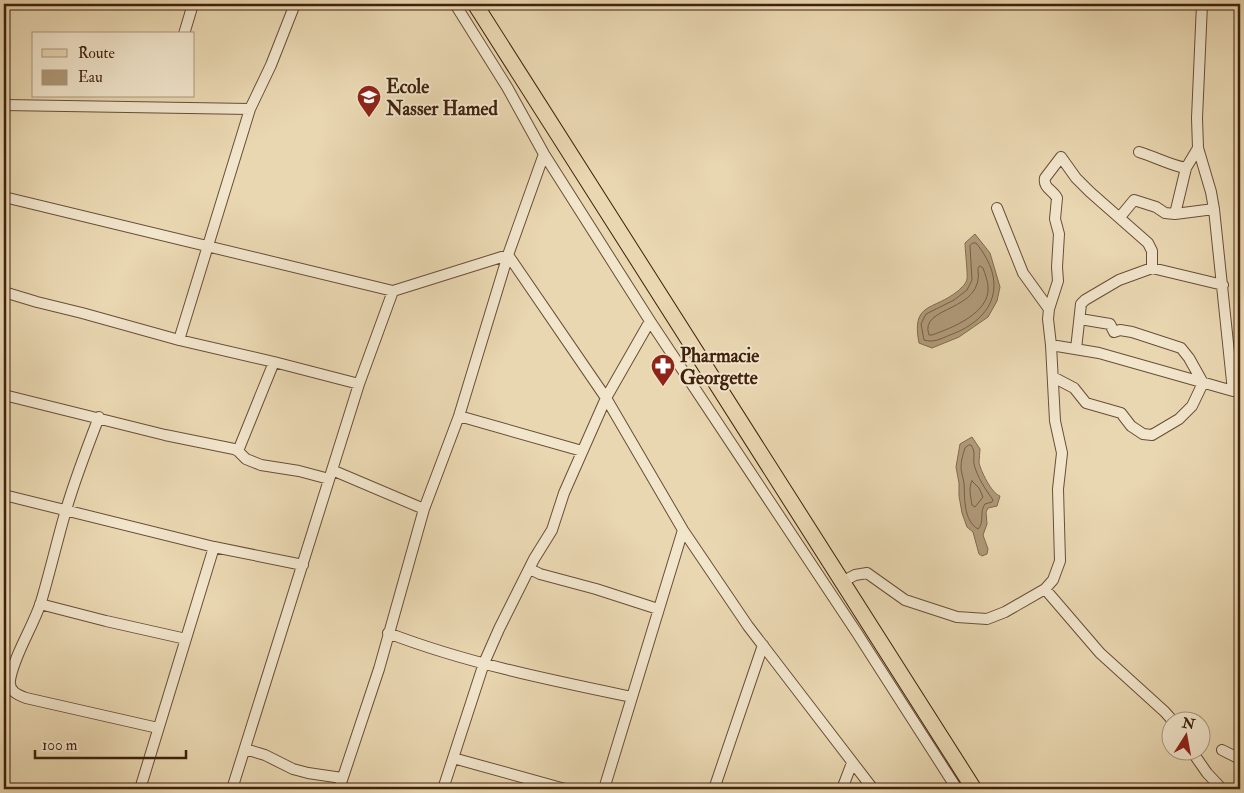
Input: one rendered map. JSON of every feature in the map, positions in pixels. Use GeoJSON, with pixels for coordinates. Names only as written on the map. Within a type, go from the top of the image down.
{"type":"FeatureCollection","features":[{"type":"Feature","properties":{"kind":"main road"},"geometry":{"type":"LineString","coordinates":[[475,4],[974,789]]}},
{"type":"Feature","properties":{"kind":"street"},"geometry":{"type":"LineString","coordinates":[[185,32],[193,4]]}},
{"type":"Feature","properties":{"kind":"street"},"geometry":{"type":"LineString","coordinates":[[179,340],[250,109],[271,64],[295,4]]}},
{"type":"Feature","properties":{"kind":"street"},"geometry":{"type":"LineString","coordinates":[[454,4],[507,87],[544,154],[650,320],[857,633],[956,789]]}},
{"type":"Feature","properties":{"kind":"street"},"geometry":{"type":"LineString","coordinates":[[1051,345],[1099,354],[1237,391],[1214,209],[1198,148],[1197,118],[1202,4]]}},
{"type":"Feature","properties":{"kind":"street"},"geometry":{"type":"LineString","coordinates":[[152,107],[156,98]]}},
{"type":"Feature","properties":{"kind":"street"},"geometry":{"type":"LineString","coordinates":[[4,105],[250,109]]}},
{"type":"Feature","properties":{"kind":"street"},"geometry":{"type":"LineString","coordinates":[[1175,214],[1186,168],[1198,148]]}},
{"type":"Feature","properties":{"kind":"street"},"geometry":{"type":"LineString","coordinates":[[1139,152],[1155,157],[1164,163],[1186,168]]}},
{"type":"Feature","properties":{"kind":"street"},"geometry":{"type":"LineString","coordinates":[[339,789],[379,669],[424,509],[459,416],[508,255],[544,154]]}},
{"type":"Feature","properties":{"kind":"street"},"geometry":{"type":"LineString","coordinates":[[842,582],[855,575],[867,572],[905,600],[968,619],[996,617],[1046,589],[1053,580],[1060,562],[1058,489],[1062,453],[1055,421],[1048,319],[1049,309],[1058,281],[1059,234],[1055,220],[1057,198],[1045,186],[1044,178],[1061,157],[1076,178],[1148,243],[1152,251],[1152,268]]}},
{"type":"Feature","properties":{"kind":"street"},"geometry":{"type":"LineString","coordinates":[[4,197],[394,291],[508,255]]}},
{"type":"Feature","properties":{"kind":"street"},"geometry":{"type":"LineString","coordinates":[[1120,217],[1134,200],[1156,207],[1165,213],[1175,214],[1214,209]]}},
{"type":"Feature","properties":{"kind":"street"},"geometry":{"type":"LineString","coordinates":[[997,208],[1023,273],[1049,309]]}},
{"type":"Feature","properties":{"kind":"street"},"geometry":{"type":"LineString","coordinates":[[508,255],[606,398],[682,530],[763,645],[873,789]]}},
{"type":"Feature","properties":{"kind":"street"},"geometry":{"type":"LineString","coordinates":[[1076,349],[1081,304],[1084,300],[1119,280],[1152,268],[1223,285]]}},
{"type":"Feature","properties":{"kind":"street"},"geometry":{"type":"LineString","coordinates":[[232,789],[359,384],[394,291]]}},
{"type":"Feature","properties":{"kind":"street"},"geometry":{"type":"LineString","coordinates":[[4,292],[179,340],[359,384]]}},
{"type":"Feature","properties":{"kind":"street"},"geometry":{"type":"LineString","coordinates":[[1080,319],[1110,324],[1114,332],[1120,330],[1132,332],[1181,348],[1203,383]]}},
{"type":"Feature","properties":{"kind":"street"},"geometry":{"type":"LineString","coordinates":[[443,789],[484,663],[499,629],[534,559],[552,530],[564,493],[606,398],[650,320]]}},
{"type":"Feature","properties":{"kind":"street"},"geometry":{"type":"LineString","coordinates":[[238,450],[274,362]]}},
{"type":"Feature","properties":{"kind":"street"},"geometry":{"type":"LineString","coordinates":[[1053,377],[1074,388],[1086,403],[1121,413],[1131,426],[1142,434],[1152,435],[1179,419],[1192,406],[1203,383]]}},
{"type":"Feature","properties":{"kind":"street"},"geometry":{"type":"LineString","coordinates":[[4,395],[99,417],[165,435],[238,450],[246,459],[262,466],[331,475],[424,509]]}},
{"type":"Feature","properties":{"kind":"street"},"geometry":{"type":"LineString","coordinates":[[459,416],[582,451]]}},
{"type":"Feature","properties":{"kind":"street"},"geometry":{"type":"LineString","coordinates":[[99,417],[82,459],[40,604],[16,663],[10,685],[11,689],[19,696],[158,728]]}},
{"type":"Feature","properties":{"kind":"street"},"geometry":{"type":"LineString","coordinates":[[4,495],[214,547],[302,565]]}},
{"type":"Feature","properties":{"kind":"street"},"geometry":{"type":"LineString","coordinates":[[604,789],[682,530]]}},
{"type":"Feature","properties":{"kind":"street"},"geometry":{"type":"LineString","coordinates":[[140,789],[214,547]]}},
{"type":"Feature","properties":{"kind":"street"},"geometry":{"type":"LineString","coordinates":[[530,570],[658,609]]}},
{"type":"Feature","properties":{"kind":"street"},"geometry":{"type":"LineString","coordinates":[[1046,589],[1100,653],[1163,710]]}},
{"type":"Feature","properties":{"kind":"street"},"geometry":{"type":"LineString","coordinates":[[40,604],[87,617],[186,639]]}},
{"type":"Feature","properties":{"kind":"street"},"geometry":{"type":"LineString","coordinates":[[388,633],[417,644],[484,663],[632,697]]}},
{"type":"Feature","properties":{"kind":"street"},"geometry":{"type":"LineString","coordinates":[[714,789],[763,645]]}},
{"type":"Feature","properties":{"kind":"street"},"geometry":{"type":"LineString","coordinates":[[4,671],[16,663]]}},
{"type":"Feature","properties":{"kind":"street"},"geometry":{"type":"LineString","coordinates":[[245,749],[265,754],[293,769],[308,774],[342,778]]}},
{"type":"Feature","properties":{"kind":"street"},"geometry":{"type":"LineString","coordinates":[[1222,750],[1240,759]]}},
{"type":"Feature","properties":{"kind":"street"},"geometry":{"type":"LineString","coordinates":[[454,758],[565,789]]}},
{"type":"Feature","properties":{"kind":"street"},"geometry":{"type":"LineString","coordinates":[[1198,760],[1222,789]]}},
{"type":"Feature","properties":{"kind":"street"},"geometry":{"type":"LineString","coordinates":[[842,789],[852,763]]}},
{"type":"Feature","properties":{"kind":"water"},"geometry":{"type":"Polygon","coordinates":[[[975,234],[990,253],[1000,287],[997,301],[988,317],[959,337],[932,348],[919,343],[917,330],[921,314],[926,309],[958,291],[966,282],[965,243],[975,234]]]}},
{"type":"Feature","properties":{"kind":"water"},"geometry":{"type":"Polygon","coordinates":[[[972,437],[980,449],[979,462],[984,476],[993,491],[1000,496],[997,506],[988,508],[986,512],[987,524],[983,535],[988,549],[987,554],[982,556],[979,554],[973,532],[967,527],[962,513],[956,467],[960,444],[972,437]]]}},
{"type":"Feature","properties":{"kind":"place","name":"Ecole Nasser Hamed"},"geometry":{"type":"Point","coordinates":[369,118]}},
{"type":"Feature","properties":{"kind":"place","name":"Pharmacie Georgette"},"geometry":{"type":"Point","coordinates":[663,387]}}]}
